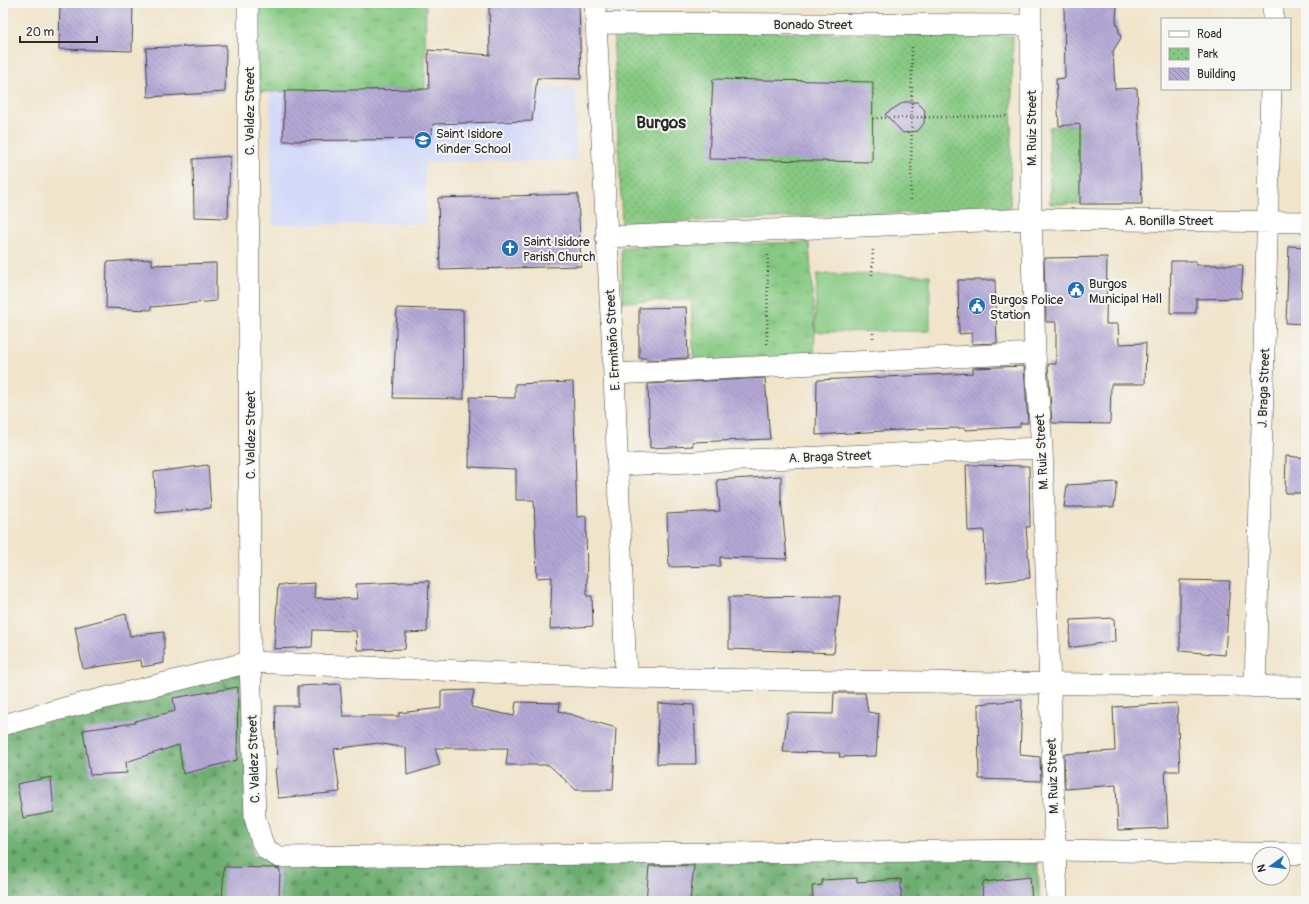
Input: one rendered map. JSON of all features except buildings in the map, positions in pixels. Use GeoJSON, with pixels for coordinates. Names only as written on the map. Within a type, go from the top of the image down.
{"type":"FeatureCollection","features":[{"type":"Feature","properties":{"kind":"street","name":"C. Valdez Street"},"geometry":{"type":"LineString","coordinates":[[248,3],[250,662],[255,818],[262,842],[267,850],[279,857],[1055,850]]}},
{"type":"Feature","properties":{"kind":"street","name":"M. Ruiz Street"},"geometry":{"type":"LineString","coordinates":[[1030,3],[1031,219],[1035,352],[1042,448],[1057,901]]}},
{"type":"Feature","properties":{"kind":"street"},"geometry":{"type":"LineString","coordinates":[[1273,3],[1273,18]]}},
{"type":"Feature","properties":{"kind":"street","name":"Bonado Street"},"geometry":{"type":"LineString","coordinates":[[596,13],[912,25],[1030,25]]}},
{"type":"Feature","properties":{"kind":"street","name":"E. Ermitaño Street"},"geometry":{"type":"LineString","coordinates":[[596,13],[614,374],[626,678]]}},
{"type":"Feature","properties":{"kind":"street","name":"J. Braga Street"},"geometry":{"type":"LineString","coordinates":[[1255,687],[1271,90]]}},
{"type":"Feature","properties":{"kind":"street","name":"A. Bonilla Street"},"geometry":{"type":"LineString","coordinates":[[606,237],[1031,219],[1306,222]]}},
{"type":"Feature","properties":{"kind":"street"},"geometry":{"type":"LineString","coordinates":[[614,374],[1035,352]]}},
{"type":"Feature","properties":{"kind":"street","name":"A. Braga Street"},"geometry":{"type":"LineString","coordinates":[[618,465],[1042,448]]}},
{"type":"Feature","properties":{"kind":"street"},"geometry":{"type":"LineString","coordinates":[[3,726],[250,662],[626,678],[1306,687]]}},
{"type":"Feature","properties":{"kind":"street"},"geometry":{"type":"LineString","coordinates":[[1055,850],[1306,854]]}},
{"type":"Feature","properties":{"kind":"path"},"geometry":{"type":"LineString","coordinates":[[910,224],[912,25]]}},
{"type":"Feature","properties":{"kind":"path"},"geometry":{"type":"LineString","coordinates":[[872,118],[1031,116]]}},
{"type":"Feature","properties":{"kind":"path"},"geometry":{"type":"LineString","coordinates":[[767,366],[768,230]]}},
{"type":"Feature","properties":{"kind":"shaded area","name":"Saint Isidore Kinder School"},"geometry":{"type":"Polygon","coordinates":[[[575,88],[576,160],[425,162],[425,223],[272,225],[270,91],[575,88]]]}},
{"type":"Feature","properties":{"kind":"green space"},"geometry":{"type":"Polygon","coordinates":[[[256,3],[426,3],[425,89],[255,92],[256,3]]]}},
{"type":"Feature","properties":{"kind":"green space"},"geometry":{"type":"Polygon","coordinates":[[[613,30],[1013,36],[1010,209],[622,224],[613,30]]]}},
{"type":"Feature","properties":{"kind":"green space"},"geometry":{"type":"Polygon","coordinates":[[[1138,119],[1139,140],[1080,204],[1050,204],[1049,127],[1138,119]]]}},
{"type":"Feature","properties":{"kind":"green space"},"geometry":{"type":"Polygon","coordinates":[[[809,242],[815,332],[814,363],[694,369],[691,300],[623,302],[621,247],[809,242]]]}},
{"type":"Feature","properties":{"kind":"green space"},"geometry":{"type":"Polygon","coordinates":[[[817,274],[930,275],[930,331],[815,332],[817,274]]]}},
{"type":"Feature","properties":{"kind":"green space"},"geometry":{"type":"Polygon","coordinates":[[[250,662],[253,856],[1037,849],[1040,901],[3,901],[3,727],[250,662]]]}},
{"type":"Feature","properties":{"kind":"place","name":"Saint Isidore Kinder School"},"geometry":{"type":"Point","coordinates":[423,140]}},
{"type":"Feature","properties":{"kind":"place","name":"Saint Isidore Parish Church"},"geometry":{"type":"Point","coordinates":[510,248]}},
{"type":"Feature","properties":{"kind":"place","name":"Burgos Municipal Hall"},"geometry":{"type":"Point","coordinates":[1076,290]}},
{"type":"Feature","properties":{"kind":"place","name":"Burgos Police Station"},"geometry":{"type":"Point","coordinates":[977,306]}},
{"type":"Feature","properties":{"kind":"district","name":"Burgos"},"geometry":{"type":"Point","coordinates":[661,122]}}]}
